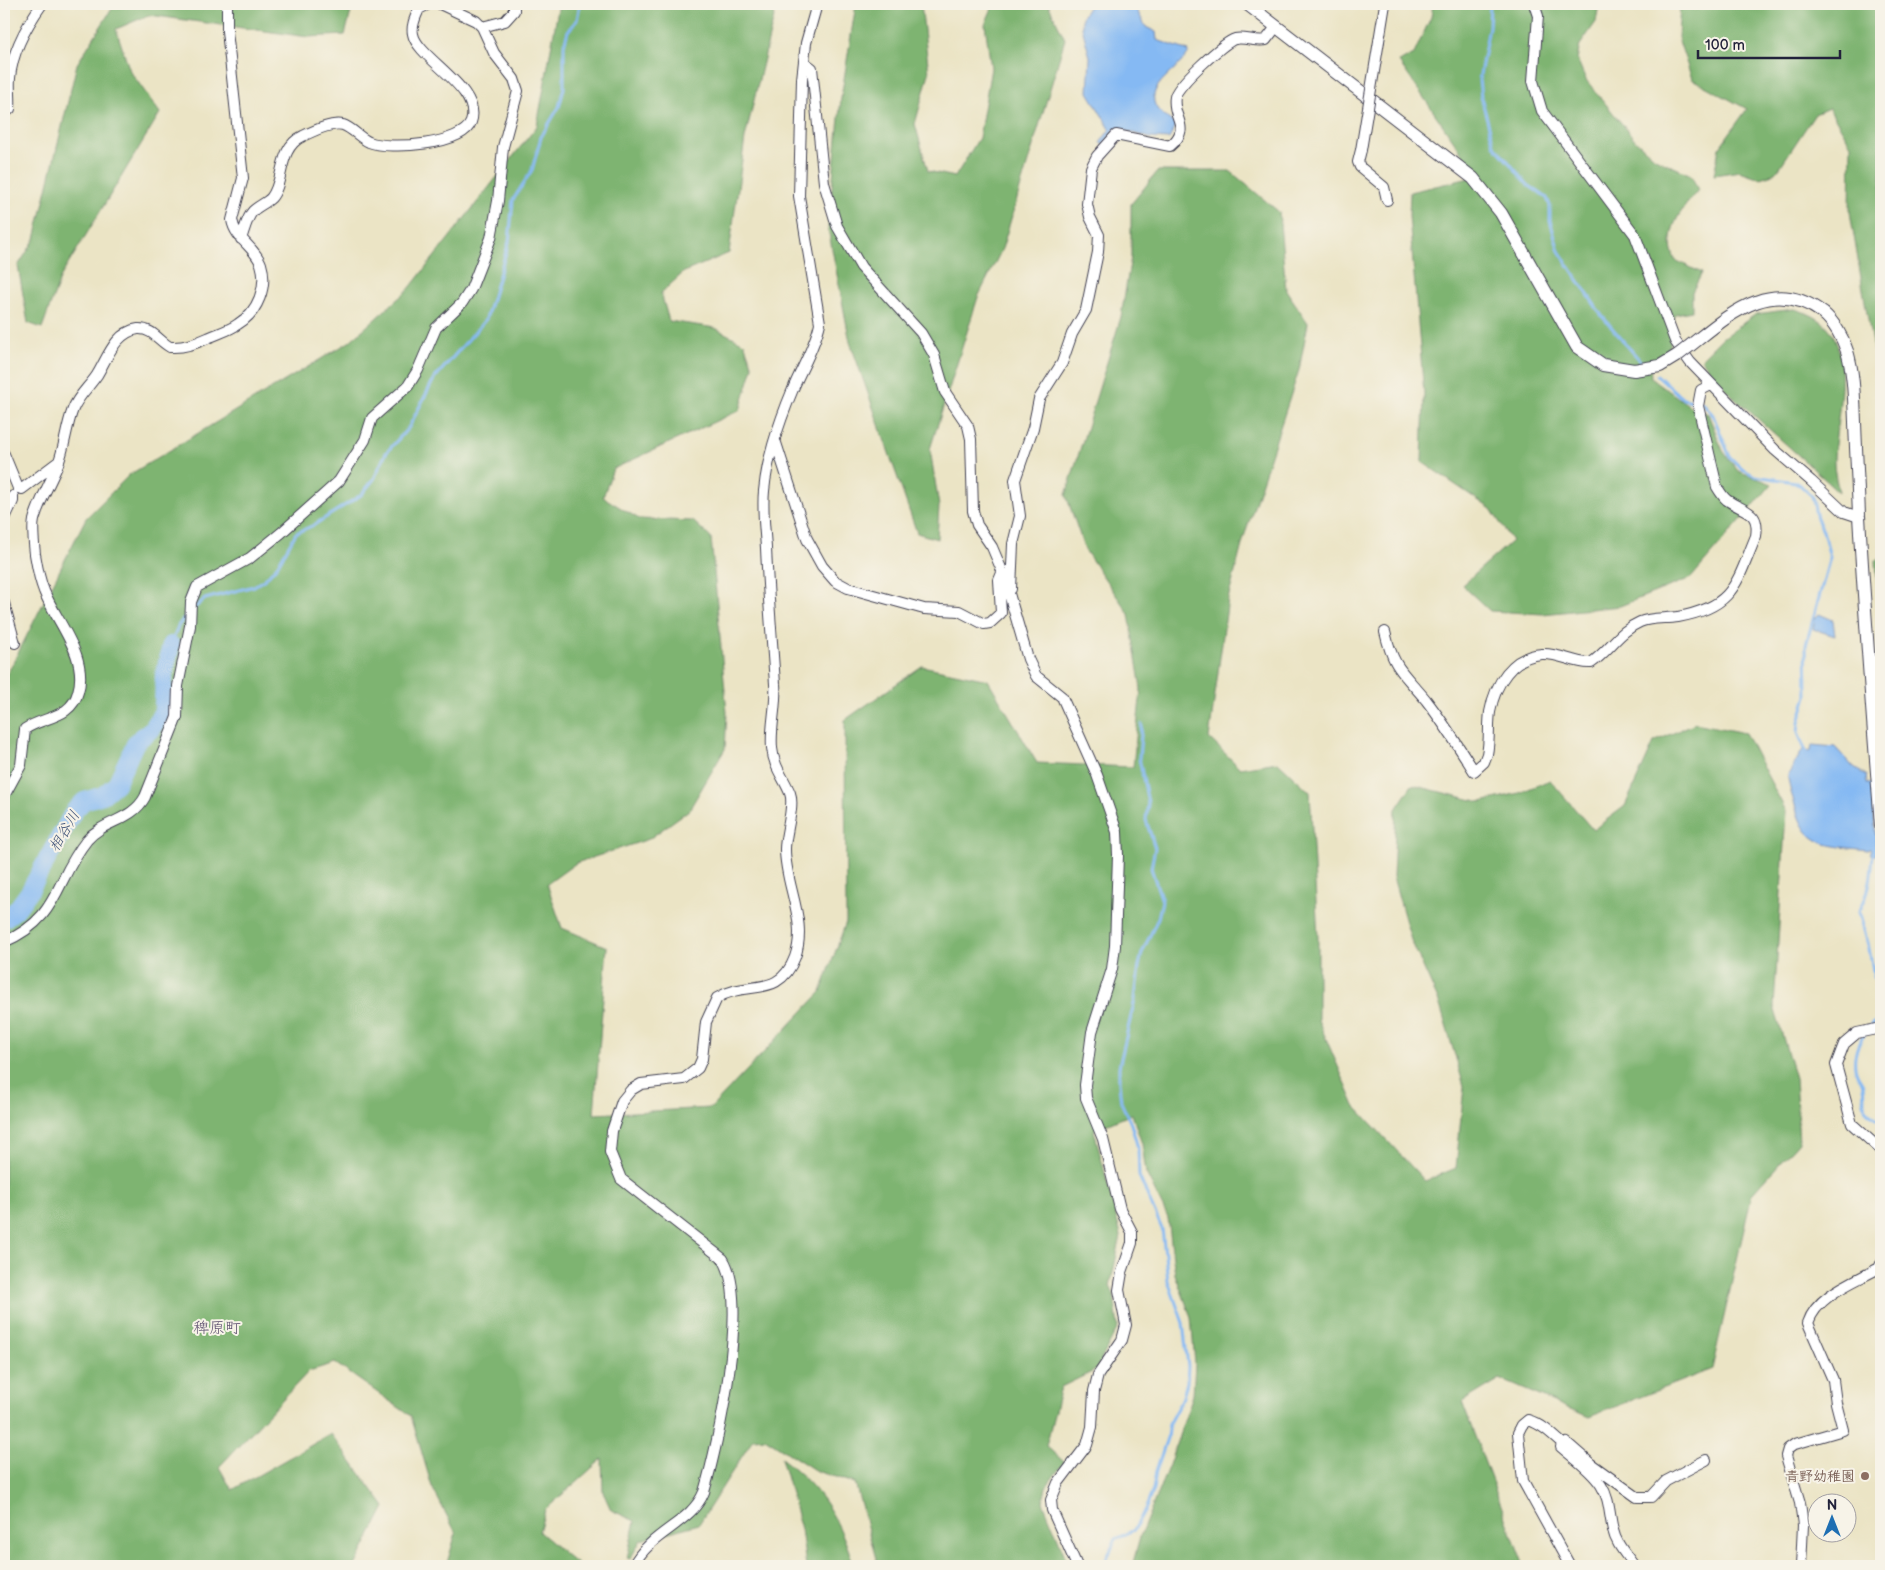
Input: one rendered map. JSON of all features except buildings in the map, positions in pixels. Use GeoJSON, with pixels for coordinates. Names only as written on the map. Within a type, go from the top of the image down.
{"type":"FeatureCollection","features":[{"type":"Feature","properties":{"kind":"street"},"geometry":{"type":"LineString","coordinates":[[4,114],[10,109],[10,78],[13,58],[33,16],[42,4]]}},
{"type":"Feature","properties":{"kind":"street"},"geometry":{"type":"LineString","coordinates":[[4,796],[21,765],[25,729],[38,722],[56,718],[74,703],[78,693],[79,668],[75,652],[44,591],[35,552],[34,521],[59,461],[73,408],[120,338],[137,329],[148,330],[170,347],[188,346],[238,325],[249,315],[263,291],[264,274],[260,262],[253,250],[241,239],[233,226],[232,220],[244,178],[227,31],[227,4]]}},
{"type":"Feature","properties":{"kind":"street"},"geometry":{"type":"LineString","coordinates":[[241,239],[252,212],[272,197],[288,149],[304,135],[334,125],[344,125],[368,141],[399,145],[436,142],[465,132],[471,123],[472,108],[458,84],[420,47],[413,34],[414,21],[419,9],[429,4]]}},
{"type":"Feature","properties":{"kind":"street"},"geometry":{"type":"LineString","coordinates":[[4,942],[28,930],[45,914],[88,839],[100,829],[130,816],[140,806],[177,717],[178,686],[196,587],[250,558],[339,481],[365,440],[372,418],[408,386],[418,370],[436,328],[467,296],[491,238],[498,201],[503,147],[518,91],[514,79],[494,53],[482,27],[476,21],[440,4]]}},
{"type":"Feature","properties":{"kind":"street"},"geometry":{"type":"LineString","coordinates":[[482,27],[505,22],[514,10],[514,4]]}},
{"type":"Feature","properties":{"kind":"street"},"geometry":{"type":"LineString","coordinates":[[633,1566],[639,1554],[650,1542],[693,1510],[704,1492],[731,1363],[734,1320],[733,1283],[730,1270],[723,1259],[621,1179],[610,1152],[612,1130],[622,1101],[631,1090],[641,1084],[684,1079],[698,1068],[702,1059],[706,1022],[717,998],[734,990],[767,986],[780,980],[791,967],[797,950],[799,924],[787,876],[785,851],[790,794],[778,773],[771,746],[775,685],[769,618],[764,492],[776,441],[792,391],[817,338],[820,323],[800,209],[804,62],[806,43],[817,4]]}},
{"type":"Feature","properties":{"kind":"street"},"geometry":{"type":"LineString","coordinates":[[1247,4],[1473,178],[1501,213],[1577,348],[1603,365],[1634,370],[1660,366],[1683,352],[1742,307],[1762,299],[1782,297],[1805,302],[1824,314],[1838,330],[1847,350],[1853,388],[1859,517],[1875,661],[1881,824]]}},
{"type":"Feature","properties":{"kind":"street"},"geometry":{"type":"LineString","coordinates":[[1385,4],[1358,162],[1360,167],[1374,182],[1384,188],[1387,200]]}},
{"type":"Feature","properties":{"kind":"street"},"geometry":{"type":"LineString","coordinates":[[1534,4],[1538,16],[1533,80],[1542,111],[1635,235],[1675,341],[1690,362],[1711,385],[1775,450],[1844,512],[1859,517]]}},
{"type":"Feature","properties":{"kind":"street"},"geometry":{"type":"LineString","coordinates":[[1011,598],[1013,544],[1020,516],[1015,480],[1033,428],[1039,399],[1062,363],[1072,334],[1086,310],[1098,252],[1099,235],[1090,218],[1087,204],[1091,168],[1097,156],[1116,135],[1170,146],[1180,134],[1181,126],[1174,99],[1176,92],[1182,84],[1225,44],[1234,39],[1266,40],[1276,27]]}},
{"type":"Feature","properties":{"kind":"street"},"geometry":{"type":"LineString","coordinates":[[804,62],[812,68],[824,182],[837,226],[861,267],[921,334],[934,355],[944,392],[968,426],[971,439],[973,511],[978,525],[992,547],[1003,572],[1028,660],[1036,676],[1062,697],[1097,775],[1116,832],[1118,848],[1115,946],[1112,969],[1092,1032],[1085,1086],[1086,1098],[1103,1139],[1120,1209],[1132,1232],[1132,1243],[1122,1272],[1119,1290],[1126,1325],[1122,1340],[1098,1375],[1094,1391],[1092,1426],[1087,1445],[1058,1483],[1051,1500],[1052,1510],[1076,1566]]}},
{"type":"Feature","properties":{"kind":"street"},"geometry":{"type":"LineString","coordinates":[[1385,632],[1390,654],[1399,671],[1426,700],[1474,771],[1484,762],[1487,754],[1493,699],[1499,685],[1512,666],[1525,658],[1542,654],[1557,655],[1581,663],[1591,663],[1598,658],[1618,635],[1643,620],[1698,613],[1717,605],[1732,589],[1758,528],[1756,520],[1750,512],[1725,499],[1717,487],[1698,402],[1701,390],[1711,385]]}},
{"type":"Feature","properties":{"kind":"street"},"geometry":{"type":"LineString","coordinates":[[776,441],[807,539],[822,566],[835,581],[848,588],[924,610],[959,611],[984,624],[990,623],[1001,613],[999,580],[1003,572]]}},
{"type":"Feature","properties":{"kind":"street"},"geometry":{"type":"LineString","coordinates":[[4,454],[11,495],[14,501],[4,520]]}},
{"type":"Feature","properties":{"kind":"street"},"geometry":{"type":"LineString","coordinates":[[11,495],[59,461]]}},
{"type":"Feature","properties":{"kind":"street"},"geometry":{"type":"LineString","coordinates":[[4,603],[15,643]]}},
{"type":"Feature","properties":{"kind":"street"},"geometry":{"type":"LineString","coordinates":[[1881,1028],[1857,1033],[1844,1044],[1836,1065],[1852,1124],[1881,1150]]}},
{"type":"Feature","properties":{"kind":"street"},"geometry":{"type":"LineString","coordinates":[[1801,1566],[1803,1525],[1800,1503],[1786,1456],[1788,1449],[1795,1444],[1843,1430],[1836,1403],[1833,1380],[1808,1323],[1811,1315],[1826,1298],[1879,1268],[1881,1264]]}},
{"type":"Feature","properties":{"kind":"street"},"geometry":{"type":"LineString","coordinates":[[1564,1445],[1544,1428],[1528,1420],[1522,1425],[1518,1433],[1523,1481],[1570,1566]]}},
{"type":"Feature","properties":{"kind":"street"},"geometry":{"type":"LineString","coordinates":[[1634,1566],[1618,1544],[1607,1500],[1600,1484],[1584,1466],[1561,1447],[1567,1442],[1591,1464],[1637,1496],[1644,1498],[1651,1497],[1666,1482],[1706,1460]]}},
{"type":"Feature","properties":{"kind":"green space"},"geometry":{"type":"Polygon","coordinates":[[[115,4],[353,4],[345,35],[308,37],[149,15],[116,29],[130,71],[160,113],[61,276],[42,328],[28,323],[18,266],[35,239],[77,64],[115,4]]]}},
{"type":"Feature","properties":{"kind":"green space"},"geometry":{"type":"Polygon","coordinates":[[[559,4],[777,4],[745,138],[729,253],[684,272],[661,293],[669,321],[715,328],[744,343],[753,367],[740,410],[613,469],[603,497],[639,519],[693,521],[711,538],[727,713],[725,749],[689,810],[649,839],[576,863],[547,884],[562,928],[607,947],[594,1114],[711,1108],[821,992],[846,922],[845,720],[922,666],[988,680],[1037,763],[1133,767],[1141,689],[1129,614],[1085,550],[1066,495],[1121,317],[1131,257],[1131,204],[1158,171],[1230,171],[1279,212],[1286,290],[1308,323],[1299,370],[1244,537],[1228,599],[1209,738],[1240,768],[1278,762],[1310,792],[1318,938],[1318,1020],[1355,1106],[1425,1181],[1456,1168],[1464,1086],[1439,1002],[1411,940],[1393,877],[1396,809],[1412,785],[1481,802],[1519,793],[1550,780],[1593,830],[1625,806],[1654,742],[1695,723],[1745,733],[1786,811],[1774,1007],[1795,1078],[1799,1142],[1752,1194],[1712,1369],[1589,1417],[1500,1379],[1462,1402],[1524,1566],[1132,1566],[1141,1534],[1169,1465],[1193,1395],[1195,1364],[1191,1317],[1175,1274],[1168,1218],[1146,1173],[1142,1144],[1132,1114],[1094,1130],[1121,1236],[1110,1286],[1114,1295],[1118,1327],[1096,1370],[1061,1387],[1046,1446],[1064,1462],[1046,1487],[1043,1502],[1069,1566],[878,1566],[855,1483],[816,1471],[765,1438],[753,1439],[699,1524],[641,1540],[630,1559],[627,1558],[635,1521],[611,1510],[603,1492],[602,1459],[545,1510],[539,1532],[579,1566],[449,1566],[447,1563],[456,1533],[432,1487],[411,1416],[335,1363],[309,1371],[219,1467],[232,1490],[331,1434],[385,1507],[355,1566],[4,1566],[4,678],[86,518],[129,475],[349,342],[409,289],[537,126],[559,4]]]}},
{"type":"Feature","properties":{"kind":"green space"},"geometry":{"type":"Polygon","coordinates":[[[856,4],[921,4],[929,73],[915,124],[928,171],[955,177],[979,138],[991,68],[985,24],[994,4],[1048,4],[1065,39],[1002,249],[978,297],[930,449],[939,506],[937,539],[917,533],[850,342],[828,228],[841,98],[856,4]]]}},
{"type":"Feature","properties":{"kind":"green space"},"geometry":{"type":"Polygon","coordinates":[[[1433,4],[1599,4],[1596,22],[1580,45],[1577,59],[1586,80],[1636,141],[1655,158],[1691,175],[1698,190],[1675,222],[1671,240],[1675,260],[1702,273],[1692,292],[1692,311],[1675,314],[1669,352],[1650,361],[1651,378],[1691,407],[1708,414],[1723,451],[1738,471],[1772,484],[1691,578],[1620,606],[1543,614],[1490,611],[1462,585],[1512,541],[1491,509],[1422,462],[1424,394],[1409,216],[1410,192],[1478,176],[1399,62],[1414,54],[1431,17],[1433,4]]]}},
{"type":"Feature","properties":{"kind":"green space"},"geometry":{"type":"Polygon","coordinates":[[[1680,4],[1881,4],[1881,397],[1850,212],[1851,145],[1829,108],[1815,114],[1776,173],[1760,178],[1740,171],[1714,175],[1719,148],[1747,109],[1692,79],[1678,38],[1680,4]]]}},
{"type":"Feature","properties":{"kind":"green space"},"geometry":{"type":"Polygon","coordinates":[[[1794,309],[1809,314],[1823,322],[1837,343],[1840,359],[1841,394],[1834,462],[1839,492],[1727,391],[1701,359],[1722,338],[1756,314],[1794,309]]]}},
{"type":"Feature","properties":{"kind":"green space"},"geometry":{"type":"Polygon","coordinates":[[[1881,559],[1881,648],[1876,560],[1881,559]]]}},
{"type":"Feature","properties":{"kind":"green space"},"geometry":{"type":"Polygon","coordinates":[[[781,1458],[807,1481],[827,1505],[842,1533],[854,1566],[806,1566],[801,1529],[781,1458]]]}},
{"type":"Feature","properties":{"kind":"water"},"geometry":{"type":"Polygon","coordinates":[[[1090,4],[1127,4],[1135,7],[1146,27],[1156,32],[1157,40],[1189,51],[1185,58],[1164,78],[1154,93],[1154,101],[1158,110],[1176,126],[1169,139],[1150,138],[1115,129],[1103,145],[1100,143],[1110,129],[1088,92],[1090,57],[1082,28],[1082,17],[1090,4]]]}},
{"type":"Feature","properties":{"kind":"water"},"geometry":{"type":"Polygon","coordinates":[[[1819,614],[1833,620],[1835,636],[1813,629],[1815,618],[1819,614]]]}},
{"type":"Feature","properties":{"kind":"water"},"geometry":{"type":"Polygon","coordinates":[[[1812,745],[1835,747],[1854,768],[1866,775],[1867,784],[1881,783],[1873,804],[1877,855],[1871,855],[1870,848],[1868,850],[1842,847],[1821,842],[1806,830],[1795,805],[1789,786],[1788,775],[1802,751],[1805,748],[1808,752],[1811,751],[1812,745]]]}},
{"type":"Feature","properties":{"kind":"waterway"},"geometry":{"type":"LineString","coordinates":[[193,609],[205,599],[254,586],[265,579],[277,566],[296,533],[314,525],[361,495],[374,479],[386,453],[409,427],[434,379],[486,319],[509,242],[513,200],[532,170],[541,137],[559,107],[564,88],[564,45],[568,31],[577,20],[580,4]]}},
{"type":"Feature","properties":{"kind":"waterway"},"geometry":{"type":"LineString","coordinates":[[1490,4],[1489,27],[1479,80],[1481,97],[1494,145],[1528,185],[1547,198],[1550,206],[1550,221],[1559,251],[1602,316],[1642,363]]}},
{"type":"Feature","properties":{"kind":"waterway"},"geometry":{"type":"LineString","coordinates":[[1657,375],[1683,399],[1703,403],[1713,415],[1730,457],[1741,468],[1755,476],[1795,482],[1812,496],[1817,519],[1823,531],[1830,557],[1806,645],[1807,696],[1799,722],[1798,733],[1806,752]]}},
{"type":"Feature","properties":{"kind":"waterway"},"geometry":{"type":"LineString","coordinates":[[171,645],[178,626],[188,613]]}},
{"type":"Feature","properties":{"kind":"waterway","name":"相谷川"},"geometry":{"type":"LineString","coordinates":[[4,919],[16,910],[29,892],[74,811],[84,801],[103,795],[116,784],[136,742],[153,728],[163,711],[164,675],[171,645]]}},
{"type":"Feature","properties":{"kind":"waterway"},"geometry":{"type":"LineString","coordinates":[[1103,1566],[1116,1539],[1134,1530],[1145,1510],[1153,1490],[1156,1471],[1168,1435],[1169,1423],[1183,1397],[1187,1382],[1188,1366],[1183,1323],[1168,1281],[1162,1229],[1139,1176],[1138,1148],[1131,1124],[1121,1102],[1119,1083],[1119,1067],[1135,999],[1142,953],[1158,918],[1162,901],[1151,868],[1155,848],[1146,820],[1148,803],[1139,758],[1142,724]]}},
{"type":"Feature","properties":{"kind":"waterway"},"geometry":{"type":"LineString","coordinates":[[1873,852],[1870,883],[1859,912],[1881,998]]}},
{"type":"Feature","properties":{"kind":"waterway"},"geometry":{"type":"LineString","coordinates":[[1870,1028],[1873,1023],[1881,1021]]}},
{"type":"Feature","properties":{"kind":"waterway"},"geometry":{"type":"LineString","coordinates":[[1864,1035],[1857,1049],[1855,1066],[1863,1085],[1866,1110],[1881,1121]]}},
{"type":"Feature","properties":{"kind":"place","name":"青野幼稚園"},"geometry":{"type":"Point","coordinates":[1865,1476]}},
{"type":"Feature","properties":{"kind":"district","name":"稗原町"},"geometry":{"type":"Point","coordinates":[217,1327]}}]}
